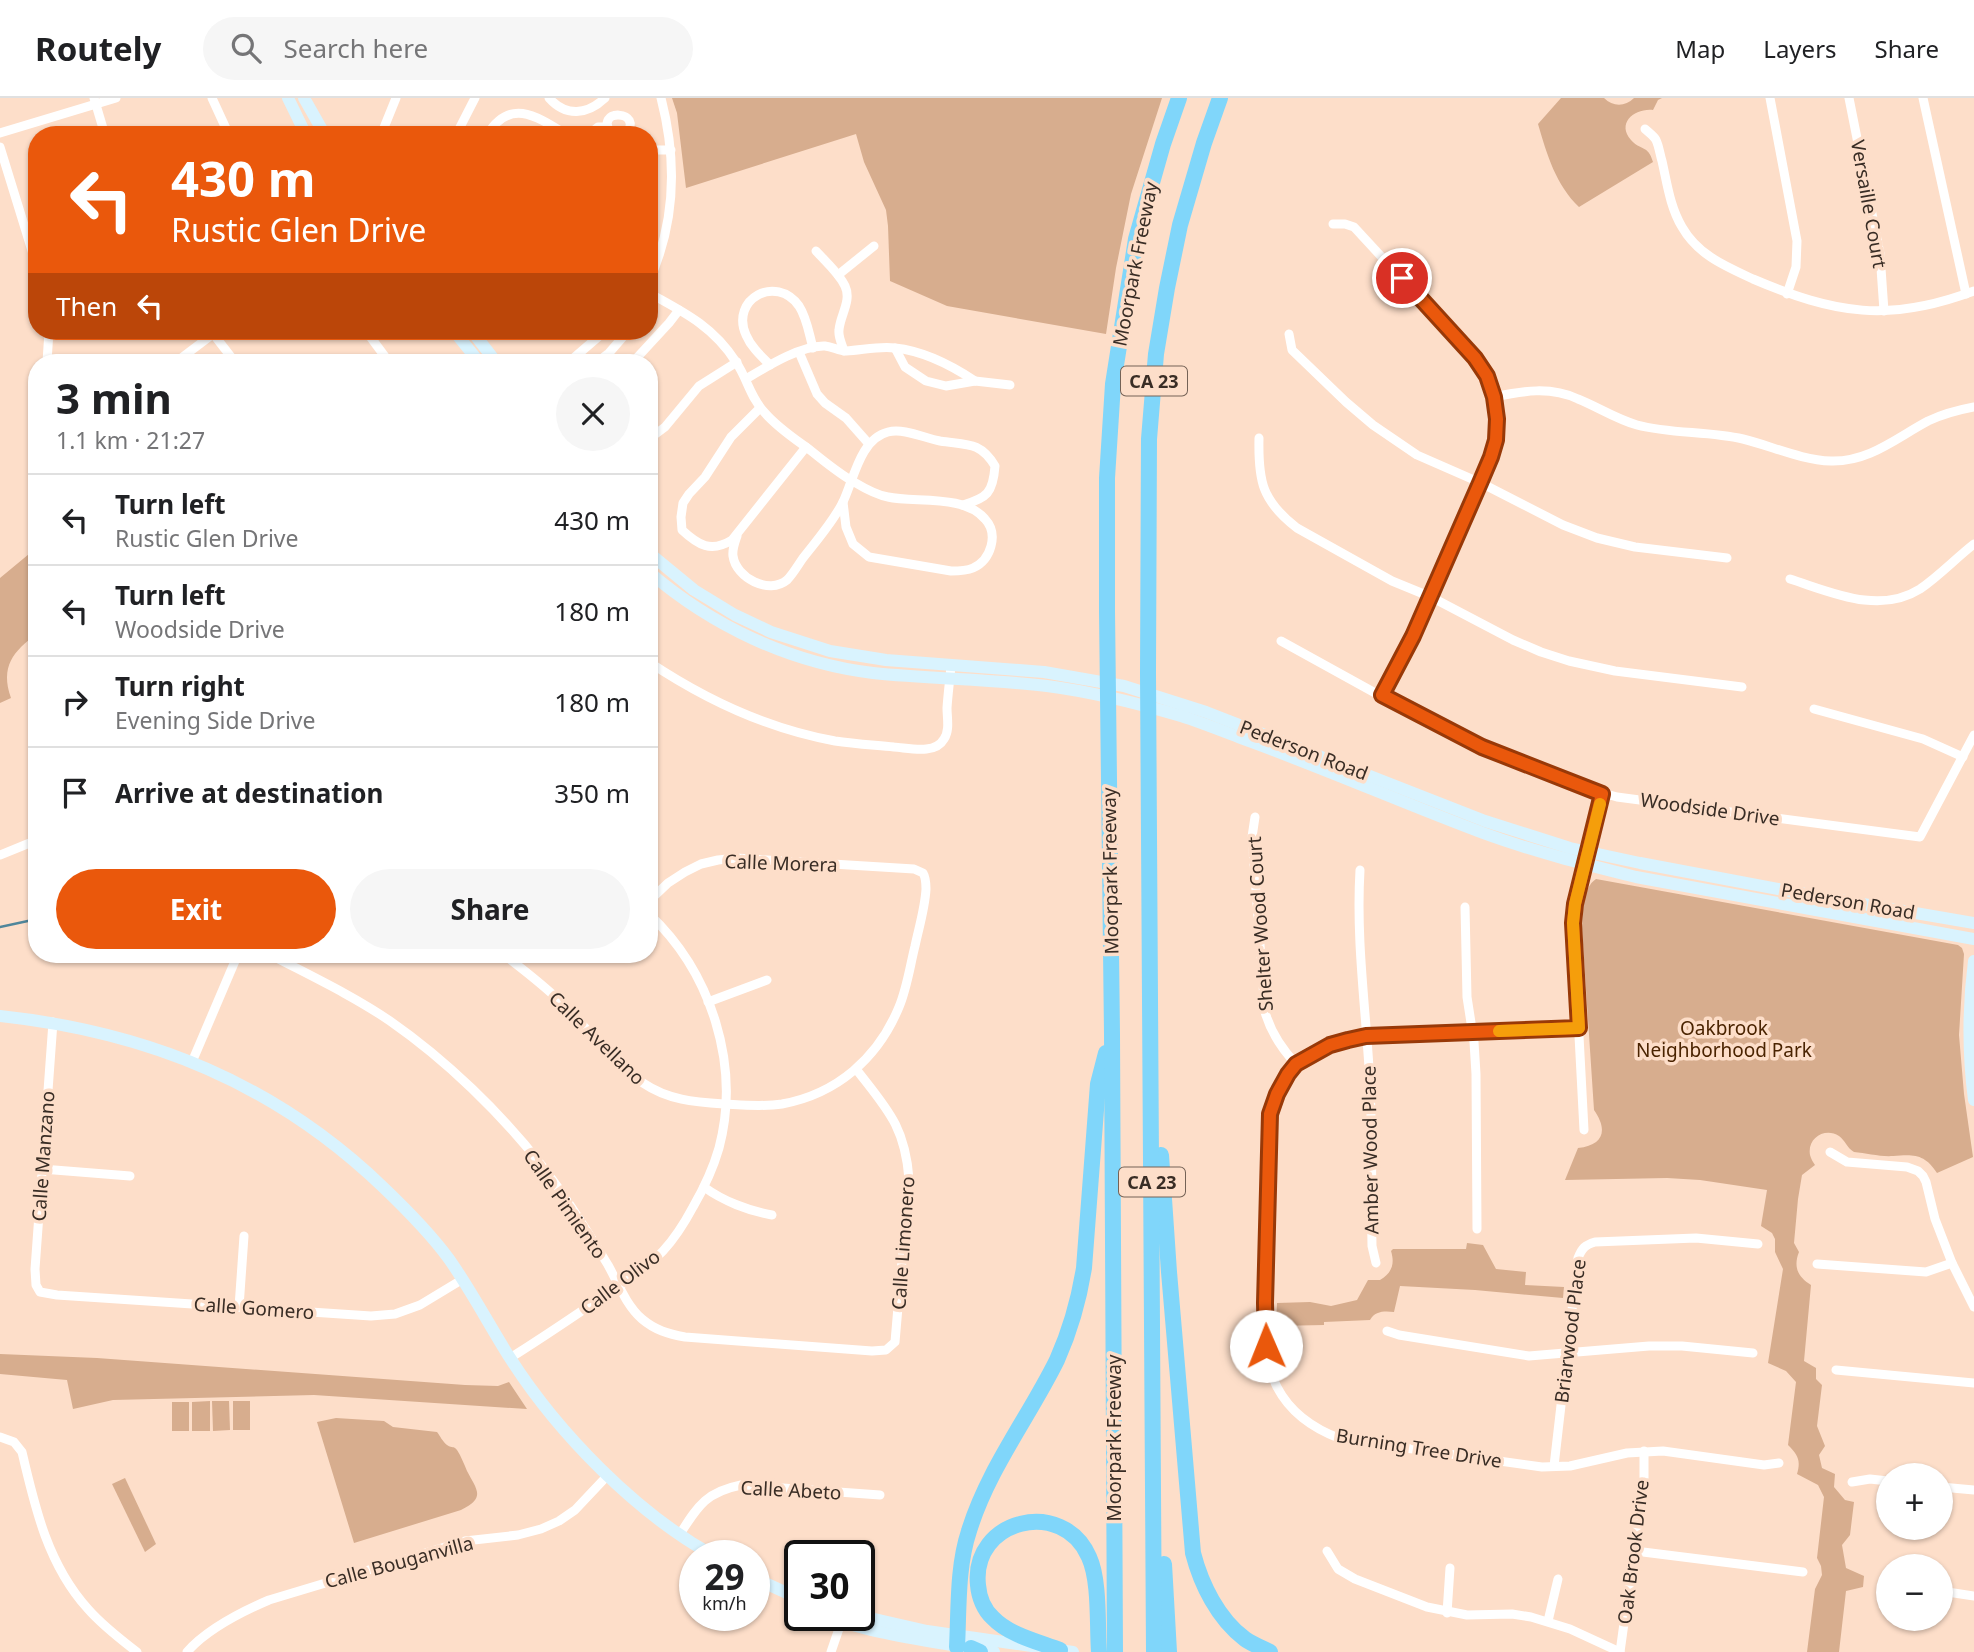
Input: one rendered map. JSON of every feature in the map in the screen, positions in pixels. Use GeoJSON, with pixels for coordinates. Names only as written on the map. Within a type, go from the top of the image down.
{"type":"FeatureCollection","features":[{"type":"Feature","properties":{"kind":"highway","name":"Moorpark Freeway"},"geometry":{"type":"LineString","coordinates":[[1115,1652],[1107,478],[1113,384],[1136,239],[1163,144],[1180,98]]}},
{"type":"Feature","properties":{"kind":"highway","name":"Moorpark Freeway"},"geometry":{"type":"LineString","coordinates":[[1162,1647],[1154,1430],[1148,724],[1149,439],[1156,354],[1180,225],[1220,98]]}},
{"type":"Feature","properties":{"kind":"highway"},"geometry":{"type":"LineString","coordinates":[[1150,977],[1169,1272],[1194,1552],[1204,1585],[1227,1620],[1245,1639],[1270,1652]]}},
{"type":"Feature","properties":{"kind":"highway"},"geometry":{"type":"LineString","coordinates":[[966,1646],[962,1565],[969,1530],[978,1505],[1057,1359],[1081,1287],[1098,1084],[1112,1034]]}},
{"type":"Feature","properties":{"kind":"highway"},"geometry":{"type":"LineString","coordinates":[[1066,1651],[1010,1630],[989,1615],[981,1598],[977,1580],[981,1558],[988,1545],[1011,1527],[1027,1522],[1050,1523],[1063,1528],[1080,1541],[1093,1566],[1099,1652]]}},
{"type":"Feature","properties":{"kind":"street"},"geometry":{"type":"LineString","coordinates":[[0,133],[95,101],[116,98]]}},
{"type":"Feature","properties":{"kind":"street"},"geometry":{"type":"LineString","coordinates":[[212,98],[225,126]]}},
{"type":"Feature","properties":{"kind":"street"},"geometry":{"type":"LineString","coordinates":[[288,98],[302,126]]}},
{"type":"Feature","properties":{"kind":"street"},"geometry":{"type":"LineString","coordinates":[[304,98],[321,126]]}},
{"type":"Feature","properties":{"kind":"street"},"geometry":{"type":"LineString","coordinates":[[385,126],[396,98]]}},
{"type":"Feature","properties":{"kind":"street"},"geometry":{"type":"LineString","coordinates":[[461,126],[475,98]]}},
{"type":"Feature","properties":{"kind":"street"},"geometry":{"type":"LineString","coordinates":[[549,98],[559,108],[569,112],[581,111],[604,100],[613,116]]}},
{"type":"Feature","properties":{"kind":"street"},"geometry":{"type":"LineString","coordinates":[[658,257],[671,204],[673,177],[668,128],[661,98]]}},
{"type":"Feature","properties":{"kind":"street"},"geometry":{"type":"LineString","coordinates":[[1770,98],[1797,241],[1796,267],[1787,294]]}},
{"type":"Feature","properties":{"kind":"street","name":"Versaille Court"},"geometry":{"type":"LineString","coordinates":[[1849,98],[1880,254],[1884,311]]}},
{"type":"Feature","properties":{"kind":"street"},"geometry":{"type":"LineString","coordinates":[[1645,129],[1656,140],[1681,226],[1692,243],[1704,254],[1787,294],[1833,307],[1884,311],[1927,306],[1970,293],[1923,98]]}},
{"type":"Feature","properties":{"kind":"street"},"geometry":{"type":"LineString","coordinates":[[95,101],[102,126]]}},
{"type":"Feature","properties":{"kind":"street"},"geometry":{"type":"LineString","coordinates":[[492,126],[499,114],[517,106],[530,109],[554,126]]}},
{"type":"Feature","properties":{"kind":"street"},"geometry":{"type":"LineString","coordinates":[[609,126],[608,121],[620,114],[629,120],[630,126]]}},
{"type":"Feature","properties":{"kind":"street"},"geometry":{"type":"LineString","coordinates":[[0,147],[28,238]]}},
{"type":"Feature","properties":{"kind":"street"},"geometry":{"type":"LineString","coordinates":[[658,150],[671,150]]}},
{"type":"Feature","properties":{"kind":"street"},"geometry":{"type":"LineString","coordinates":[[1333,225],[1346,224],[1354,227],[1475,358],[1487,376],[1497,419],[1496,440],[1491,457],[1413,636],[1382,695]]}},
{"type":"Feature","properties":{"kind":"street"},"geometry":{"type":"LineString","coordinates":[[838,275],[874,246]]}},
{"type":"Feature","properties":{"kind":"street"},"geometry":{"type":"LineString","coordinates":[[816,251],[838,275],[847,292],[846,306],[839,327],[844,352]]}},
{"type":"Feature","properties":{"kind":"street"},"geometry":{"type":"LineString","coordinates":[[770,365],[746,337],[743,326],[743,312],[748,303],[763,292],[784,294],[798,305],[813,348]]}},
{"type":"Feature","properties":{"kind":"street"},"geometry":{"type":"LineString","coordinates":[[658,298],[699,321],[714,334],[737,362],[760,408],[777,425],[852,481],[889,498],[963,505],[981,514],[990,526],[990,551],[981,563],[972,569],[951,571],[869,557],[853,544],[846,527],[843,502]]}},
{"type":"Feature","properties":{"kind":"street"},"geometry":{"type":"LineString","coordinates":[[658,335],[679,310]]}},
{"type":"Feature","properties":{"kind":"street"},"geometry":{"type":"LineString","coordinates":[[1289,334],[1292,350],[1373,425],[1417,454],[1563,525],[1597,538],[1635,547],[1727,558]]}},
{"type":"Feature","properties":{"kind":"street"},"geometry":{"type":"LineString","coordinates":[[186,354],[202,340]]}},
{"type":"Feature","properties":{"kind":"street"},"geometry":{"type":"LineString","coordinates":[[218,340],[229,354]]}},
{"type":"Feature","properties":{"kind":"street"},"geometry":{"type":"LineString","coordinates":[[461,340],[473,354]]}},
{"type":"Feature","properties":{"kind":"street"},"geometry":{"type":"LineString","coordinates":[[479,340],[490,354]]}},
{"type":"Feature","properties":{"kind":"street"},"geometry":{"type":"LineString","coordinates":[[578,354],[595,340]]}},
{"type":"Feature","properties":{"kind":"street"},"geometry":{"type":"LineString","coordinates":[[608,354],[620,340]]}},
{"type":"Feature","properties":{"kind":"street"},"geometry":{"type":"LineString","coordinates":[[640,354],[653,340]]}},
{"type":"Feature","properties":{"kind":"street"},"geometry":{"type":"LineString","coordinates":[[746,379],[799,352],[826,346],[844,352],[865,348],[895,348],[935,359],[975,381]]}},
{"type":"Feature","properties":{"kind":"street"},"geometry":{"type":"LineString","coordinates":[[895,348],[905,367],[926,381],[946,386],[975,381],[1010,385]]}},
{"type":"Feature","properties":{"kind":"street"},"geometry":{"type":"LineString","coordinates":[[799,352],[820,398],[846,418],[869,444]]}},
{"type":"Feature","properties":{"kind":"street"},"geometry":{"type":"LineString","coordinates":[[658,432],[698,386],[737,362]]}},
{"type":"Feature","properties":{"kind":"street"},"geometry":{"type":"LineString","coordinates":[[1494,397],[1528,390],[1556,392],[1576,397],[1614,417],[1636,424],[1741,439],[1809,458],[1835,461],[1855,459],[1873,453],[1948,412],[1974,407]]}},
{"type":"Feature","properties":{"kind":"street"},"geometry":{"type":"LineString","coordinates":[[760,408],[731,437],[705,477],[683,503],[682,530],[691,538],[713,547],[727,543],[737,536],[764,497],[806,447]]}},
{"type":"Feature","properties":{"kind":"street"},"geometry":{"type":"LineString","coordinates":[[737,536],[733,556],[735,566],[743,577],[758,584],[774,585],[786,581],[831,523],[869,444],[877,437],[892,431],[968,444],[981,449],[995,466],[992,487],[986,496],[978,501],[963,505]]}},
{"type":"Feature","properties":{"kind":"street"},"geometry":{"type":"LineString","coordinates":[[1259,438],[1258,467],[1261,480],[1269,499],[1283,517],[1297,528],[1392,581],[1430,597],[1513,640],[1569,661],[1615,671],[1742,687]]}},
{"type":"Feature","properties":{"kind":"street"},"geometry":{"type":"LineString","coordinates":[[1790,579],[1859,600],[1889,600],[1921,588],[1974,544]]}},
{"type":"Feature","properties":{"kind":"street","name":"Pederson Road"},"geometry":{"type":"LineString","coordinates":[[658,562],[716,604],[771,632],[821,649],[856,656],[1056,674],[1137,690],[1206,712],[1485,821],[1648,879],[1974,939]]}},
{"type":"Feature","properties":{"kind":"street","name":"Pederson Road"},"geometry":{"type":"LineString","coordinates":[[658,579],[714,620],[749,637],[790,653],[846,668],[873,673],[1066,688],[1126,701],[1183,717],[1266,747],[1487,834],[1586,858],[1974,923]]}},
{"type":"Feature","properties":{"kind":"street","name":"Woodside Drive"},"geometry":{"type":"LineString","coordinates":[[1281,641],[1482,747],[1602,794],[1920,837],[1963,757]]}},
{"type":"Feature","properties":{"kind":"street"},"geometry":{"type":"LineString","coordinates":[[658,668],[700,694],[747,715],[796,732],[853,743],[924,749],[936,747],[944,740],[948,728],[951,665]]}},
{"type":"Feature","properties":{"kind":"street"},"geometry":{"type":"LineString","coordinates":[[1814,709],[1923,739],[1963,757],[1974,735]]}},
{"type":"Feature","properties":{"kind":"street"},"geometry":{"type":"LineString","coordinates":[[1584,1130],[1573,923],[1575,904],[1602,794]]}},
{"type":"Feature","properties":{"kind":"street","name":"Shelter Wood Court"},"geometry":{"type":"LineString","coordinates":[[1255,817],[1252,837],[1265,1012],[1269,1028],[1276,1040],[1296,1064]]}},
{"type":"Feature","properties":{"kind":"street"},"geometry":{"type":"LineString","coordinates":[[0,855],[28,844]]}},
{"type":"Feature","properties":{"kind":"street","name":"Calle Morera"},"geometry":{"type":"LineString","coordinates":[[658,892],[668,883],[701,864],[736,858],[914,869],[923,873]]}},
{"type":"Feature","properties":{"kind":"street","name":"Amber Wood Place"},"geometry":{"type":"LineString","coordinates":[[1360,870],[1358,892],[1361,980],[1369,1070],[1372,1246],[1376,1263]]}},
{"type":"Feature","properties":{"kind":"street","name":"Calle Avellano"},"geometry":{"type":"LineString","coordinates":[[514,963],[562,1004],[631,1076],[660,1094],[677,1099],[747,1106],[780,1104],[825,1090],[856,1069],[873,1053],[892,1025],[903,998],[924,902],[926,887],[923,873]]}},
{"type":"Feature","properties":{"kind":"street"},"geometry":{"type":"LineString","coordinates":[[1465,907],[1467,997],[1476,1074],[1477,1229]]}},
{"type":"Feature","properties":{"kind":"street","name":"Calle Olivo"},"geometry":{"type":"LineString","coordinates":[[510,1358],[619,1286],[666,1248],[684,1224],[704,1187],[719,1148],[725,1104],[723,1053],[717,1025],[691,966],[658,922]]}},
{"type":"Feature","properties":{"kind":"street"},"geometry":{"type":"LineString","coordinates":[[1974,961],[1970,990],[1969,1048],[1974,1100]]}},
{"type":"Feature","properties":{"kind":"street"},"geometry":{"type":"LineString","coordinates":[[192,1062],[234,963]]}},
{"type":"Feature","properties":{"kind":"street","name":"Calle Pimiento"},"geometry":{"type":"LineString","coordinates":[[286,963],[388,1020],[433,1054],[488,1105],[544,1168],[588,1233],[628,1303],[652,1328],[685,1337],[872,1351],[891,1347]]}},
{"type":"Feature","properties":{"kind":"street"},"geometry":{"type":"LineString","coordinates":[[708,1002],[767,980]]}},
{"type":"Feature","properties":{"kind":"street"},"geometry":{"type":"LineString","coordinates":[[0,1016],[53,1023],[133,1041],[192,1062],[278,1104],[322,1134],[352,1158],[422,1226],[463,1279],[510,1358],[563,1428],[608,1475],[643,1506],[689,1540]]}},
{"type":"Feature","properties":{"kind":"street","name":"Calle Manzano"},"geometry":{"type":"LineString","coordinates":[[38,1289],[35,1280],[53,1023]]}},
{"type":"Feature","properties":{"kind":"street","name":"Burning Tree Drive"},"geometry":{"type":"LineString","coordinates":[[1579,1028],[1366,1036],[1330,1045],[1296,1064],[1277,1094],[1270,1114],[1268,1133],[1265,1303],[1266,1346],[1270,1371],[1282,1396],[1294,1411],[1307,1423],[1341,1439],[1542,1467],[1570,1466],[1644,1451],[1663,1451],[1764,1465],[1779,1463]]}},
{"type":"Feature","properties":{"kind":"street","name":"Calle Limonero"},"geometry":{"type":"LineString","coordinates":[[856,1069],[888,1109],[901,1134],[907,1156],[909,1179],[897,1326],[895,1342],[891,1347]]}},
{"type":"Feature","properties":{"kind":"street"},"geometry":{"type":"LineString","coordinates":[[1830,1152],[1847,1162],[1907,1167],[1918,1171],[1926,1182],[1935,1219],[1952,1263],[1974,1307]]}},
{"type":"Feature","properties":{"kind":"street"},"geometry":{"type":"LineString","coordinates":[[42,1169],[130,1176]]}},
{"type":"Feature","properties":{"kind":"street"},"geometry":{"type":"LineString","coordinates":[[704,1187],[757,1213],[772,1215]]}},
{"type":"Feature","properties":{"kind":"street"},"geometry":{"type":"LineString","coordinates":[[239,1307],[244,1236]]}},
{"type":"Feature","properties":{"kind":"street","name":"Briarwood Place"},"geometry":{"type":"LineString","coordinates":[[1554,1466],[1581,1248],[1604,1241],[1665,1238],[1758,1244]]}},
{"type":"Feature","properties":{"kind":"street"},"geometry":{"type":"LineString","coordinates":[[1817,1264],[1926,1272],[1952,1263]]}},
{"type":"Feature","properties":{"kind":"street","name":"Calle Gomero"},"geometry":{"type":"LineString","coordinates":[[38,1289],[40,1292],[57,1295],[371,1316],[395,1314],[420,1305],[463,1279]]}},
{"type":"Feature","properties":{"kind":"street"},"geometry":{"type":"LineString","coordinates":[[1387,1331],[1529,1356],[1649,1346],[1753,1353]]}},
{"type":"Feature","properties":{"kind":"street"},"geometry":{"type":"LineString","coordinates":[[1836,1370],[1974,1383]]}},
{"type":"Feature","properties":{"kind":"street"},"geometry":{"type":"LineString","coordinates":[[0,1437],[14,1442],[22,1452],[43,1531],[53,1556],[72,1588],[93,1615],[137,1652]]}},
{"type":"Feature","properties":{"kind":"street","name":"Oak Brook Drive"},"geometry":{"type":"LineString","coordinates":[[1620,1652],[1644,1479],[1644,1451]]}},
{"type":"Feature","properties":{"kind":"street","name":"Calle Bouganvilla"},"geometry":{"type":"LineString","coordinates":[[187,1652],[226,1621],[269,1600],[465,1541],[518,1535],[541,1529],[575,1510],[608,1475]]}},
{"type":"Feature","properties":{"kind":"street"},"geometry":{"type":"LineString","coordinates":[[1852,1482],[1876,1480]]}},
{"type":"Feature","properties":{"kind":"street","name":"Calle Abeto"},"geometry":{"type":"LineString","coordinates":[[680,1534],[696,1509],[708,1497],[741,1485],[880,1494]]}},
{"type":"Feature","properties":{"kind":"street"},"geometry":{"type":"LineString","coordinates":[[1953,1488],[1974,1490]]}},
{"type":"Feature","properties":{"kind":"street"},"geometry":{"type":"LineString","coordinates":[[1327,1551],[1338,1569],[1355,1579],[1427,1607],[1447,1613],[1512,1614],[1548,1621],[1620,1652]]}},
{"type":"Feature","properties":{"kind":"street"},"geometry":{"type":"LineString","coordinates":[[1635,1551],[1803,1572]]}},
{"type":"Feature","properties":{"kind":"street"},"geometry":{"type":"LineString","coordinates":[[1447,1613],[1450,1568]]}},
{"type":"Feature","properties":{"kind":"street"},"geometry":{"type":"LineString","coordinates":[[1548,1621],[1558,1579]]}},
{"type":"Feature","properties":{"kind":"street"},"geometry":{"type":"LineString","coordinates":[[1953,1593],[1974,1596]]}},
{"type":"Feature","properties":{"kind":"street"},"geometry":{"type":"LineString","coordinates":[[875,1619],[927,1631],[966,1646],[994,1652]]}},
{"type":"Feature","properties":{"kind":"street"},"geometry":{"type":"LineString","coordinates":[[875,1627],[925,1642],[1066,1651]]}},
{"type":"Feature","properties":{"kind":"street"},"geometry":{"type":"LineString","coordinates":[[831,1652],[836,1631]]}},
{"type":"Feature","properties":{"kind":"green space"},"geometry":{"type":"Polygon","coordinates":[[[672,98],[1162,98],[1131,194],[1106,334],[947,306],[890,281],[886,210],[864,162],[856,134],[686,188],[677,113],[672,98]]]}},
{"type":"Feature","properties":{"kind":"green space"},"geometry":{"type":"Polygon","coordinates":[[[1561,98],[1604,98],[1619,105],[1634,98],[1662,98],[1653,110],[1634,114],[1626,128],[1631,140],[1649,153],[1653,162],[1579,207],[1558,179],[1538,124],[1561,98]]]}},
{"type":"Feature","properties":{"kind":"green space"},"geometry":{"type":"Polygon","coordinates":[[[28,555],[28,641],[15,654],[8,669],[11,698],[0,703],[0,578],[28,555]]]}},
{"type":"Feature","properties":{"kind":"green space","name":"Oakbrook Neighborhood Park"},"geometry":{"type":"Polygon","coordinates":[[[1596,879],[1958,945],[1964,954],[1959,1035],[1973,1157],[1937,1173],[1928,1162],[1918,1157],[1854,1152],[1839,1136],[1828,1133],[1814,1139],[1810,1155],[1815,1165],[1802,1175],[1794,1243],[1799,1252],[1798,1271],[1811,1285],[1804,1361],[1816,1368],[1816,1379],[1822,1385],[1817,1426],[1825,1446],[1819,1455],[1822,1468],[1835,1474],[1834,1487],[1845,1500],[1854,1502],[1850,1535],[1842,1545],[1846,1568],[1864,1576],[1863,1587],[1846,1591],[1839,1652],[1807,1652],[1815,1589],[1822,1575],[1817,1558],[1824,1497],[1818,1485],[1797,1474],[1798,1458],[1788,1445],[1796,1382],[1786,1371],[1768,1363],[1783,1269],[1775,1252],[1772,1233],[1761,1226],[1767,1190],[1667,1178],[1565,1180],[1578,1148],[1593,1144],[1602,1130],[1594,1110],[1582,929],[1586,895],[1591,883],[1596,879]]]}},
{"type":"Feature","properties":{"kind":"green space"},"geometry":{"type":"Polygon","coordinates":[[[1467,1243],[1483,1245],[1496,1269],[1526,1272],[1525,1285],[1564,1287],[1563,1298],[1400,1286],[1394,1312],[1380,1312],[1370,1320],[1276,1326],[1277,1303],[1310,1302],[1331,1306],[1357,1300],[1368,1280],[1380,1280],[1390,1271],[1393,1249],[1466,1249],[1467,1243]]]}},
{"type":"Feature","properties":{"kind":"green space"},"geometry":{"type":"Polygon","coordinates":[[[0,1354],[97,1358],[465,1385],[498,1386],[509,1382],[527,1409],[314,1395],[113,1400],[73,1409],[67,1380],[0,1374],[0,1354]]]}},
{"type":"Feature","properties":{"kind":"green space"},"geometry":{"type":"Polygon","coordinates":[[[210,1401],[210,1431],[192,1431],[192,1402],[210,1401]]]}},
{"type":"Feature","properties":{"kind":"green space"},"geometry":{"type":"Polygon","coordinates":[[[212,1401],[229,1401],[230,1430],[213,1431],[212,1401]]]}},
{"type":"Feature","properties":{"kind":"green space"},"geometry":{"type":"Polygon","coordinates":[[[233,1401],[250,1401],[250,1430],[233,1430],[233,1401]]]}},
{"type":"Feature","properties":{"kind":"green space"},"geometry":{"type":"Polygon","coordinates":[[[172,1402],[189,1402],[189,1431],[172,1431],[172,1402]]]}},
{"type":"Feature","properties":{"kind":"green space"},"geometry":{"type":"Polygon","coordinates":[[[336,1418],[384,1421],[393,1427],[437,1432],[446,1444],[458,1452],[476,1489],[477,1497],[461,1510],[354,1543],[317,1422],[336,1418]]]}},
{"type":"Feature","properties":{"kind":"green space"},"geometry":{"type":"Polygon","coordinates":[[[125,1478],[156,1544],[145,1552],[112,1484],[125,1478]]]}},
{"type":"Feature","properties":{"kind":"waterway"},"geometry":{"type":"LineString","coordinates":[[0,927],[28,921]]}},
{"type":"Feature","properties":{"kind":"slow traffic"},"geometry":{"type":"LineString","coordinates":[[1499,1031],[1579,1028],[1573,923],[1584,864],[1600,804]]}},
{"type":"Feature","properties":{"kind":"route"},"geometry":{"type":"LineString","coordinates":[[1266,1346],[1270,1114],[1277,1094],[1296,1064],[1330,1045],[1366,1036],[1579,1028],[1573,923],[1575,904],[1602,794],[1482,747],[1382,695],[1413,636],[1496,440],[1494,397],[1487,376],[1475,358],[1402,278]]}}]}
